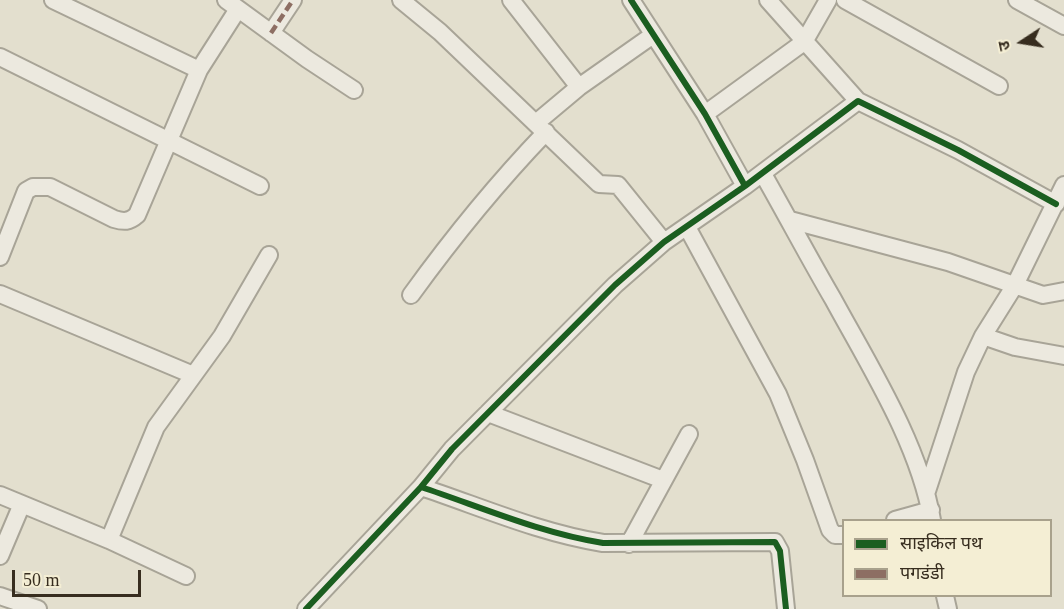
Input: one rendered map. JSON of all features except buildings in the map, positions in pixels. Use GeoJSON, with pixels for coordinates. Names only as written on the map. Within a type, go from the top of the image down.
{"type":"FeatureCollection","features":[{"type":"Feature","properties":{"kind":"street"},"geometry":{"type":"LineString","coordinates":[[53,0],[199,70]]}},
{"type":"Feature","properties":{"kind":"street"},"geometry":{"type":"LineString","coordinates":[[271,33],[293,0]]}},
{"type":"Feature","properties":{"kind":"street"},"geometry":{"type":"LineString","coordinates":[[401,0],[440,32],[599,184],[618,185],[664,242]]}},
{"type":"Feature","properties":{"kind":"street"},"geometry":{"type":"LineString","coordinates":[[511,0],[579,87]]}},
{"type":"Feature","properties":{"kind":"street"},"geometry":{"type":"LineString","coordinates":[[631,0],[705,114],[745,186]]}},
{"type":"Feature","properties":{"kind":"street"},"geometry":{"type":"LineString","coordinates":[[768,0],[858,101],[958,150],[1056,204]]}},
{"type":"Feature","properties":{"kind":"street"},"geometry":{"type":"LineString","coordinates":[[705,114],[804,42],[828,0]]}},
{"type":"Feature","properties":{"kind":"street"},"geometry":{"type":"LineString","coordinates":[[846,0],[999,86]]}},
{"type":"Feature","properties":{"kind":"street"},"geometry":{"type":"LineString","coordinates":[[1017,0],[1064,26]]}},
{"type":"Feature","properties":{"kind":"street"},"geometry":{"type":"LineString","coordinates":[[0,257],[26,192],[33,187],[50,187],[124,222],[132,220],[137,215],[199,70],[232,4],[354,90]]}},
{"type":"Feature","properties":{"kind":"street"},"geometry":{"type":"LineString","coordinates":[[411,295],[441,253],[541,128],[579,87],[653,35]]}},
{"type":"Feature","properties":{"kind":"street"},"geometry":{"type":"LineString","coordinates":[[0,57],[260,186]]}},
{"type":"Feature","properties":{"kind":"street"},"geometry":{"type":"LineString","coordinates":[[315,607],[452,450],[601,298],[664,242],[763,174],[858,101]]}},
{"type":"Feature","properties":{"kind":"street"},"geometry":{"type":"LineString","coordinates":[[763,174],[859,344],[904,434],[927,491],[932,515],[902,519]]}},
{"type":"Feature","properties":{"kind":"street"},"geometry":{"type":"LineString","coordinates":[[927,491],[955,402],[983,336],[1015,285],[1064,185]]}},
{"type":"Feature","properties":{"kind":"street"},"geometry":{"type":"LineString","coordinates":[[790,220],[948,262],[1044,295],[1064,291]]}},
{"type":"Feature","properties":{"kind":"street"},"geometry":{"type":"LineString","coordinates":[[687,227],[778,394],[797,438],[830,530],[835,535],[842,535]]}},
{"type":"Feature","properties":{"kind":"street"},"geometry":{"type":"LineString","coordinates":[[109,540],[156,427],[222,336],[269,255]]}},
{"type":"Feature","properties":{"kind":"street"},"geometry":{"type":"LineString","coordinates":[[0,294],[193,375]]}},
{"type":"Feature","properties":{"kind":"street"},"geometry":{"type":"LineString","coordinates":[[983,336],[1015,347],[1064,356]]}},
{"type":"Feature","properties":{"kind":"street"},"geometry":{"type":"LineString","coordinates":[[488,413],[663,480]]}},
{"type":"Feature","properties":{"kind":"street"},"geometry":{"type":"LineString","coordinates":[[629,544],[689,434]]}},
{"type":"Feature","properties":{"kind":"street"},"geometry":{"type":"LineString","coordinates":[[421,487],[579,539],[629,544],[775,542],[780,551],[786,609]]}},
{"type":"Feature","properties":{"kind":"street"},"geometry":{"type":"LineString","coordinates":[[0,495],[109,540],[186,576]]}},
{"type":"Feature","properties":{"kind":"street"},"geometry":{"type":"LineString","coordinates":[[0,556],[22,504]]}},
{"type":"Feature","properties":{"kind":"street"},"geometry":{"type":"LineString","coordinates":[[0,596],[38,609]]}},
{"type":"Feature","properties":{"kind":"marked path"},"geometry":{"type":"LineString","coordinates":[[271,33],[293,0]]}},
{"type":"Feature","properties":{"kind":"cycle path"},"geometry":{"type":"LineString","coordinates":[[631,0],[705,114],[745,186],[858,101],[958,150],[1056,204]]}},
{"type":"Feature","properties":{"kind":"cycle path"},"geometry":{"type":"LineString","coordinates":[[421,487],[452,449],[615,285],[664,242],[745,186]]}},
{"type":"Feature","properties":{"kind":"cycle path"},"geometry":{"type":"LineString","coordinates":[[306,609],[421,487],[556,533],[603,543],[775,542],[780,551],[786,609]]}}]}
